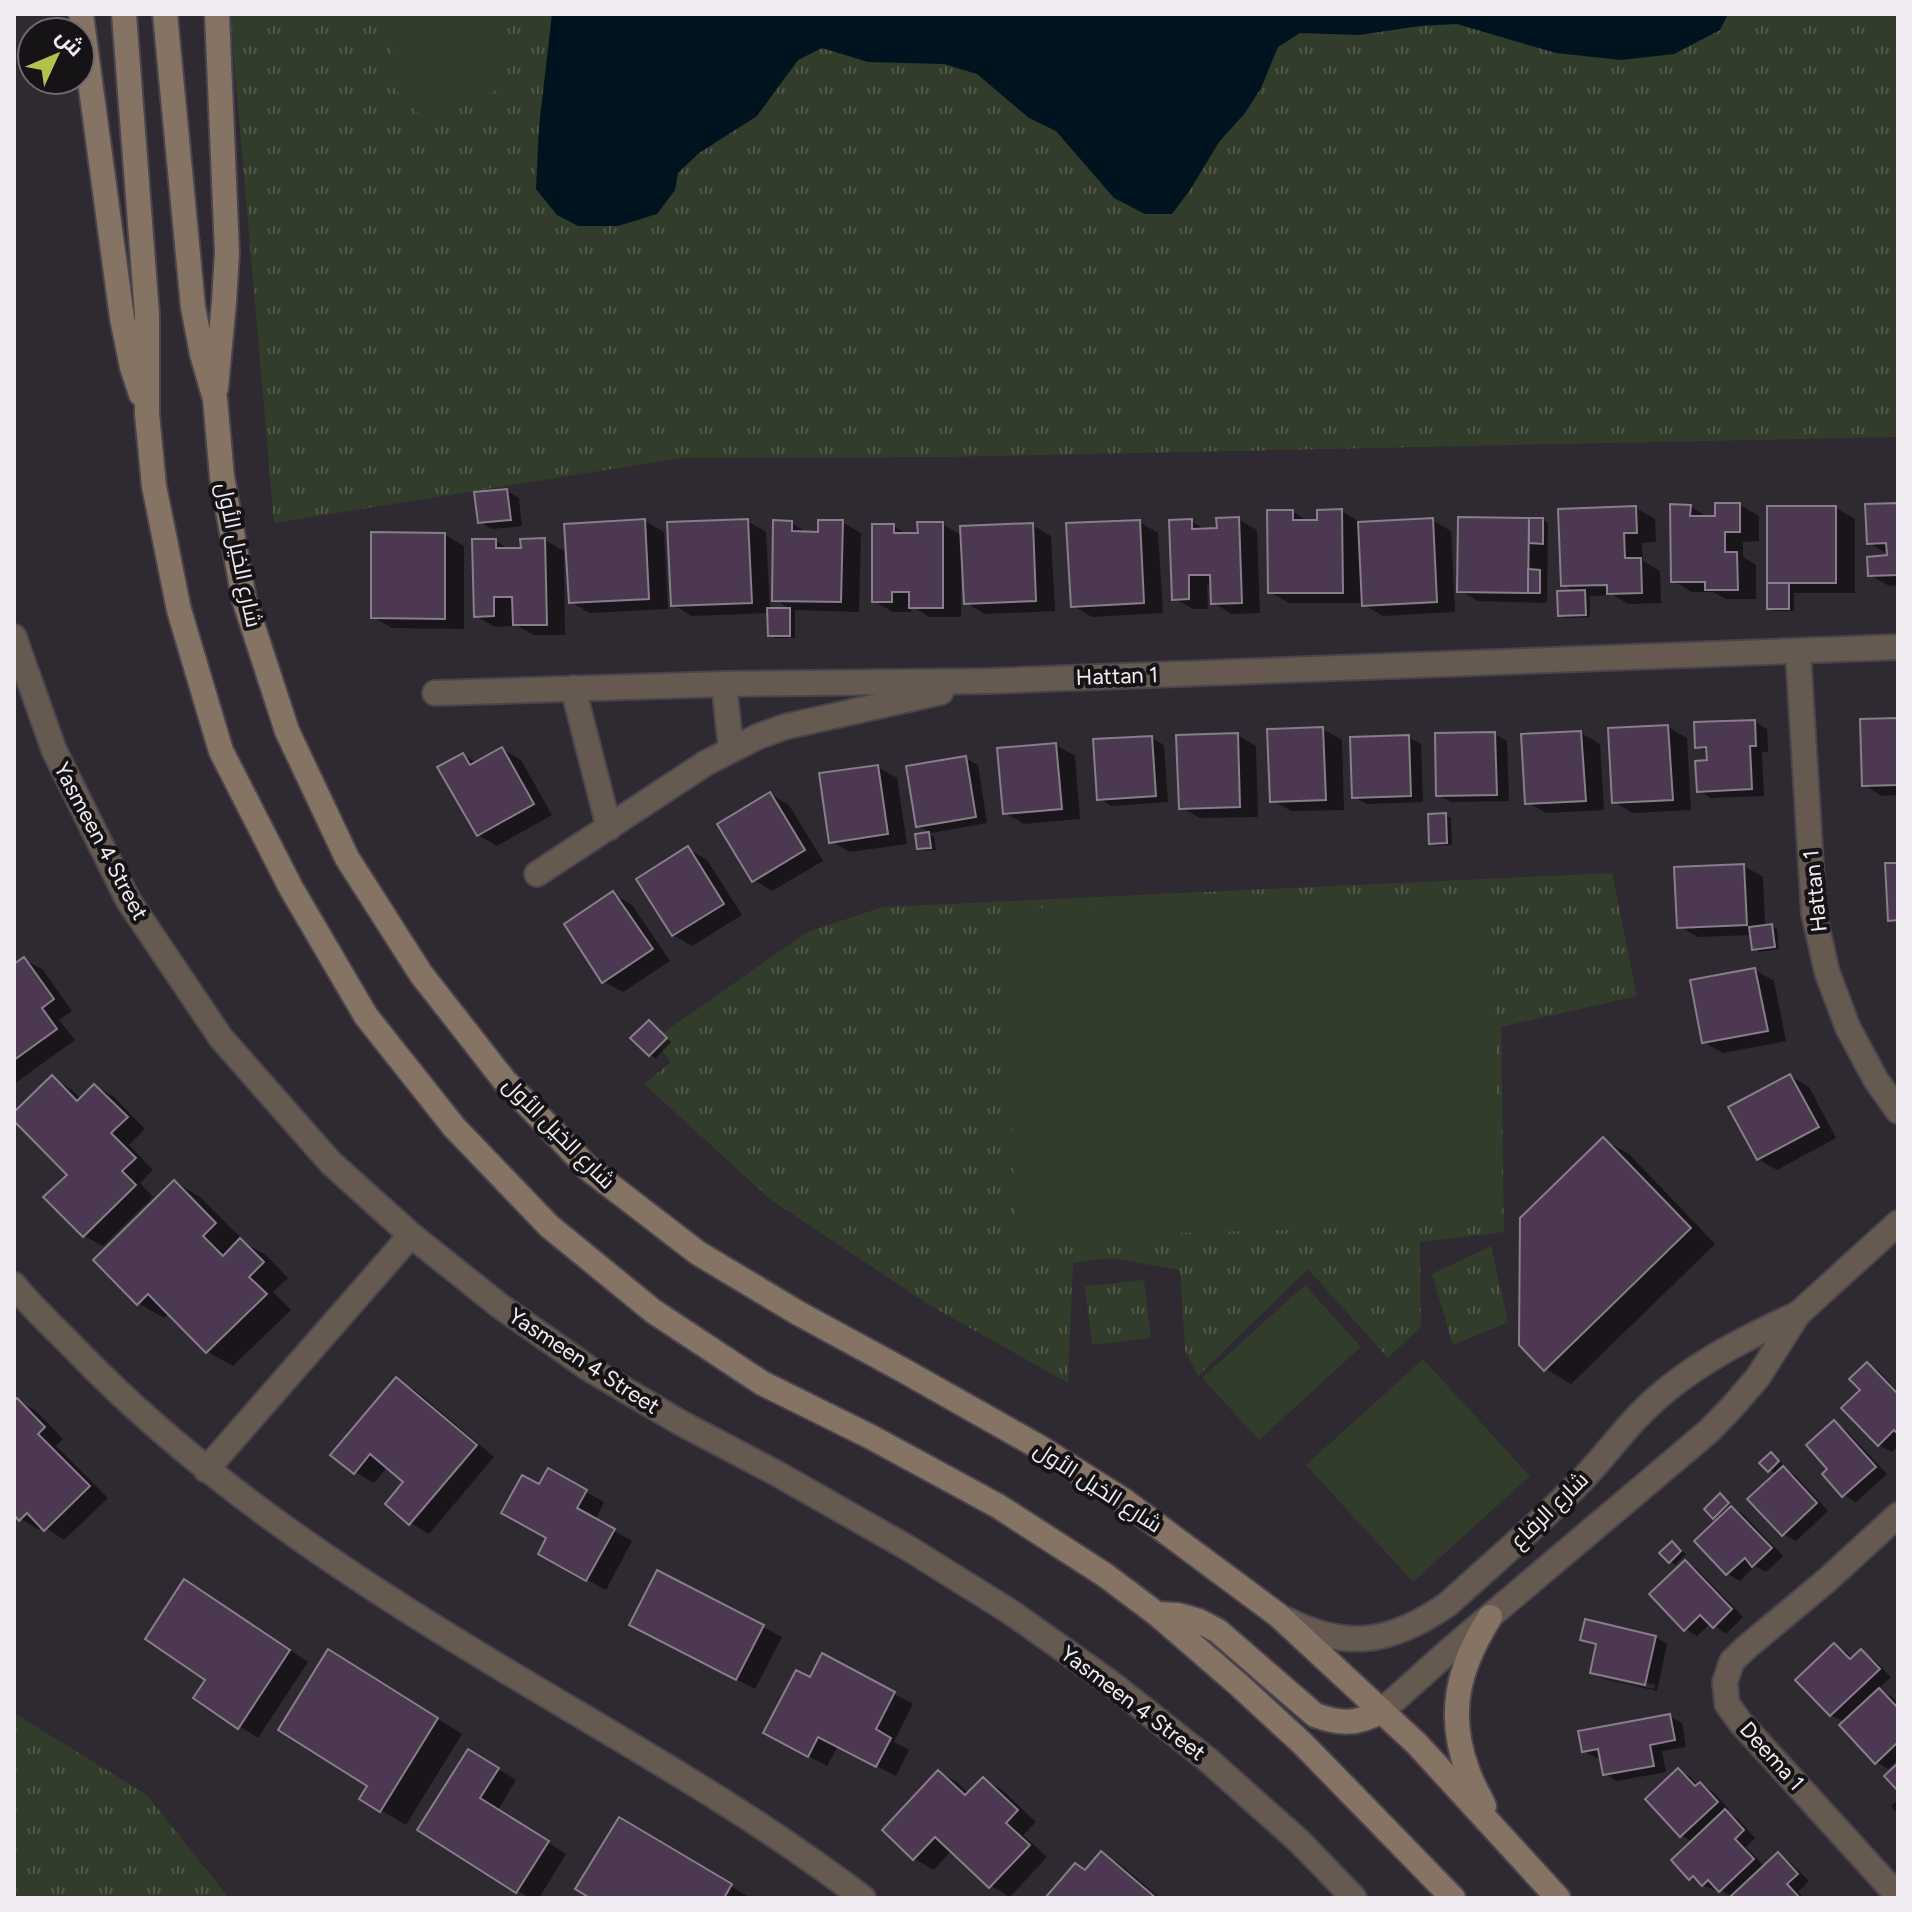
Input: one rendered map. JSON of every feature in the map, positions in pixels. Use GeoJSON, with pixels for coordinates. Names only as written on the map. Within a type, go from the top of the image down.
{"type":"FeatureCollection","features":[{"type":"Feature","properties":{"kind":"main road"},"geometry":{"type":"LineString","coordinates":[[81,14],[122,318],[132,367],[147,414]]}},
{"type":"Feature","properties":{"kind":"main road"},"geometry":{"type":"LineString","coordinates":[[124,14],[147,314],[147,414],[154,486],[179,610],[221,751],[291,888],[366,1016],[454,1127],[549,1226],[653,1311],[762,1383],[871,1437],[998,1506],[1105,1575],[1157,1614],[1303,1744],[1453,1898]]}},
{"type":"Feature","properties":{"kind":"main road","name":"شارع الخيل الأول"},"geometry":{"type":"LineString","coordinates":[[165,14],[193,307],[215,399],[222,477],[244,599],[287,731],[347,858],[421,974],[504,1080],[590,1170],[698,1253],[798,1313],[1051,1454],[1123,1500],[1278,1615],[1417,1744],[1558,1898]]}},
{"type":"Feature","properties":{"kind":"main road"},"geometry":{"type":"LineString","coordinates":[[215,399],[227,253],[217,14]]}},
{"type":"Feature","properties":{"kind":"main road"},"geometry":{"type":"LineString","coordinates":[[1157,1614],[1178,1615],[1218,1631],[1315,1715],[1332,1721],[1350,1722],[1382,1711]]}},
{"type":"Feature","properties":{"kind":"main road"},"geometry":{"type":"LineString","coordinates":[[1490,1617],[1464,1667],[1457,1695],[1457,1723],[1460,1749],[1468,1775],[1492,1827]]}},
{"type":"Feature","properties":{"kind":"street","name":"Yasmeen 4 Street"},"geometry":{"type":"LineString","coordinates":[[14,637],[54,750],[128,900],[221,1038],[331,1163],[411,1235],[500,1306],[588,1368],[908,1548],[1012,1613],[1087,1666],[1208,1760],[1300,1842],[1354,1898]]}},
{"type":"Feature","properties":{"kind":"street","name":"Hattan 1"},"geometry":{"type":"LineString","coordinates":[[435,693],[724,684],[990,681],[1898,647]]}},
{"type":"Feature","properties":{"kind":"street","name":"Hattan 1"},"geometry":{"type":"LineString","coordinates":[[1798,652],[1814,914],[1827,972],[1848,1028],[1876,1080],[1898,1111]]}},
{"type":"Feature","properties":{"kind":"street"},"geometry":{"type":"LineString","coordinates":[[537,874],[731,749],[784,727],[990,681]]}},
{"type":"Feature","properties":{"kind":"street"},"geometry":{"type":"LineString","coordinates":[[724,684],[731,749]]}},
{"type":"Feature","properties":{"kind":"street"},"geometry":{"type":"LineString","coordinates":[[573,688],[609,828]]}},
{"type":"Feature","properties":{"kind":"street","name":"شارع الرفاع"},"geometry":{"type":"LineString","coordinates":[[1382,1711],[1709,1431],[1758,1377],[1798,1314],[1898,1223]]}},
{"type":"Feature","properties":{"kind":"street"},"geometry":{"type":"LineString","coordinates":[[206,1470],[411,1235]]}},
{"type":"Feature","properties":{"kind":"street"},"geometry":{"type":"LineString","coordinates":[[14,1285],[108,1384],[206,1470],[378,1592],[729,1805],[863,1898]]}},
{"type":"Feature","properties":{"kind":"street","name":"شارع الرفاع"},"geometry":{"type":"LineString","coordinates":[[1278,1615],[1330,1637],[1358,1640],[1386,1636],[1429,1617],[1448,1604],[1575,1487],[1645,1409],[1672,1386],[1731,1347],[1798,1314]]}},
{"type":"Feature","properties":{"kind":"street","name":"Deema 1"},"geometry":{"type":"LineString","coordinates":[[1898,1515],[1732,1661],[1725,1682],[1727,1704],[1740,1722],[1898,1896]]}},
{"type":"Feature","properties":{"kind":"green space"},"geometry":{"type":"Polygon","coordinates":[[[230,14],[1898,14],[1898,437],[946,457],[681,458],[274,523],[230,14]]]}},
{"type":"Feature","properties":{"kind":"green space"},"geometry":{"type":"Polygon","coordinates":[[[381,14],[500,14],[495,37],[506,65],[502,86],[479,102],[424,119],[387,81],[395,58],[381,14]]]}},
{"type":"Feature","properties":{"kind":"green space"},"geometry":{"type":"Polygon","coordinates":[[[1612,873],[1637,996],[1501,1027],[1504,1232],[1420,1242],[1421,1327],[1388,1358],[1308,1269],[1198,1376],[1185,1350],[1180,1270],[1110,1258],[1073,1263],[1068,1383],[931,1306],[770,1199],[644,1084],[671,1062],[653,1040],[807,932],[883,907],[1612,873]]]}},
{"type":"Feature","properties":{"kind":"green space"},"geometry":{"type":"Polygon","coordinates":[[[1490,894],[1502,1223],[1016,1238],[1004,909],[1490,894]]]}},
{"type":"Feature","properties":{"kind":"green space"},"geometry":{"type":"Polygon","coordinates":[[[1491,1246],[1508,1322],[1453,1345],[1432,1274],[1491,1246]]]}},
{"type":"Feature","properties":{"kind":"green space"},"geometry":{"type":"Polygon","coordinates":[[[1144,1280],[1151,1338],[1092,1345],[1085,1286],[1144,1280]]]}},
{"type":"Feature","properties":{"kind":"green space"},"geometry":{"type":"Polygon","coordinates":[[[1305,1285],[1361,1347],[1259,1440],[1202,1378],[1305,1285]]]}},
{"type":"Feature","properties":{"kind":"green space"},"geometry":{"type":"Polygon","coordinates":[[[1423,1359],[1530,1476],[1413,1582],[1306,1465],[1423,1359]]]}},
{"type":"Feature","properties":{"kind":"green space"},"geometry":{"type":"Polygon","coordinates":[[[14,1713],[147,1795],[229,1898],[14,1898],[14,1713]]]}},
{"type":"Feature","properties":{"kind":"water"},"geometry":{"type":"Polygon","coordinates":[[[552,14],[1728,14],[1720,30],[1674,54],[1621,60],[1556,53],[1457,24],[1359,35],[1300,33],[1278,47],[1261,88],[1245,113],[1219,142],[1172,214],[1145,214],[1114,198],[1056,131],[1029,118],[977,74],[944,64],[868,62],[822,48],[798,60],[757,116],[699,153],[678,173],[675,190],[657,214],[618,226],[578,226],[557,215],[536,189],[539,127],[552,14]]]}},
{"type":"Feature","properties":{"kind":"building"},"geometry":{"type":"Polygon","coordinates":[[[507,489],[511,520],[478,523],[474,492],[507,489]]]}},
{"type":"Feature","properties":{"kind":"building"},"geometry":{"type":"Polygon","coordinates":[[[1715,503],[1740,503],[1740,532],[1725,532],[1725,552],[1737,552],[1738,590],[1705,590],[1705,582],[1671,582],[1670,504],[1691,505],[1690,516],[1715,516],[1715,503]]]}},
{"type":"Feature","properties":{"kind":"building"},"geometry":{"type":"Polygon","coordinates":[[[1898,503],[1898,575],[1868,576],[1867,557],[1887,555],[1886,543],[1867,544],[1865,504],[1898,503]]]}},
{"type":"Feature","properties":{"kind":"building"},"geometry":{"type":"Polygon","coordinates":[[[1636,506],[1637,533],[1624,533],[1625,558],[1641,558],[1642,593],[1607,594],[1607,585],[1561,586],[1558,509],[1636,506]]]}},
{"type":"Feature","properties":{"kind":"building"},"geometry":{"type":"Polygon","coordinates":[[[1767,506],[1836,506],[1836,583],[1767,583],[1767,506]]]}},
{"type":"Feature","properties":{"kind":"building"},"geometry":{"type":"Polygon","coordinates":[[[1342,509],[1343,593],[1268,593],[1267,510],[1293,510],[1293,520],[1317,520],[1317,510],[1342,509]]]}},
{"type":"Feature","properties":{"kind":"building"},"geometry":{"type":"Polygon","coordinates":[[[1239,517],[1242,603],[1211,604],[1210,575],[1189,575],[1189,599],[1172,600],[1169,520],[1192,519],[1192,529],[1217,528],[1216,518],[1239,517]]]}},
{"type":"Feature","properties":{"kind":"building"},"geometry":{"type":"Polygon","coordinates":[[[1458,517],[1529,518],[1528,593],[1457,592],[1458,517]]]}},
{"type":"Feature","properties":{"kind":"building"},"geometry":{"type":"Polygon","coordinates":[[[1433,518],[1437,602],[1362,606],[1358,522],[1433,518]]]}},
{"type":"Feature","properties":{"kind":"building"},"geometry":{"type":"Polygon","coordinates":[[[1529,518],[1543,518],[1543,544],[1529,543],[1529,518]]]}},
{"type":"Feature","properties":{"kind":"building"},"geometry":{"type":"Polygon","coordinates":[[[645,519],[649,599],[569,603],[564,524],[645,519]]]}},
{"type":"Feature","properties":{"kind":"building"},"geometry":{"type":"Polygon","coordinates":[[[748,519],[752,603],[671,606],[667,522],[748,519]]]}},
{"type":"Feature","properties":{"kind":"building"},"geometry":{"type":"Polygon","coordinates":[[[773,520],[792,521],[792,531],[818,532],[818,520],[843,520],[841,602],[772,601],[773,520]]]}},
{"type":"Feature","properties":{"kind":"building"},"geometry":{"type":"Polygon","coordinates":[[[1140,520],[1144,603],[1071,607],[1066,523],[1140,520]]]}},
{"type":"Feature","properties":{"kind":"building"},"geometry":{"type":"Polygon","coordinates":[[[917,522],[943,522],[943,608],[909,608],[909,592],[892,592],[892,602],[872,602],[872,524],[894,524],[894,533],[918,533],[917,522]]]}},
{"type":"Feature","properties":{"kind":"building"},"geometry":{"type":"Polygon","coordinates":[[[1033,523],[1036,601],[964,604],[960,526],[1033,523]]]}},
{"type":"Feature","properties":{"kind":"building"},"geometry":{"type":"Polygon","coordinates":[[[371,532],[445,533],[445,619],[371,618],[371,532]]]}},
{"type":"Feature","properties":{"kind":"building"},"geometry":{"type":"Polygon","coordinates":[[[545,538],[547,625],[513,625],[512,597],[494,597],[494,616],[474,617],[472,539],[496,539],[496,548],[521,548],[520,539],[545,538]]]}},
{"type":"Feature","properties":{"kind":"building"},"geometry":{"type":"Polygon","coordinates":[[[1528,569],[1540,570],[1540,593],[1528,593],[1528,569]]]}},
{"type":"Feature","properties":{"kind":"building"},"geometry":{"type":"Polygon","coordinates":[[[1767,583],[1789,583],[1789,609],[1767,609],[1767,583]]]}},
{"type":"Feature","properties":{"kind":"building"},"geometry":{"type":"Polygon","coordinates":[[[1585,590],[1586,615],[1558,616],[1557,591],[1585,590]]]}},
{"type":"Feature","properties":{"kind":"building"},"geometry":{"type":"Polygon","coordinates":[[[767,608],[790,608],[790,636],[768,636],[767,608]]]}},
{"type":"Feature","properties":{"kind":"building"},"geometry":{"type":"Polygon","coordinates":[[[1898,718],[1898,785],[1862,786],[1860,719],[1898,718]]]}},
{"type":"Feature","properties":{"kind":"building"},"geometry":{"type":"Polygon","coordinates":[[[1755,720],[1756,746],[1750,746],[1752,789],[1697,792],[1695,761],[1707,760],[1706,747],[1695,748],[1694,722],[1755,720]]]}},
{"type":"Feature","properties":{"kind":"building"},"geometry":{"type":"Polygon","coordinates":[[[1668,725],[1673,800],[1612,803],[1608,728],[1668,725]]]}},
{"type":"Feature","properties":{"kind":"building"},"geometry":{"type":"Polygon","coordinates":[[[1323,727],[1326,800],[1270,802],[1267,729],[1323,727]]]}},
{"type":"Feature","properties":{"kind":"building"},"geometry":{"type":"Polygon","coordinates":[[[1581,731],[1586,801],[1525,804],[1521,734],[1581,731]]]}},
{"type":"Feature","properties":{"kind":"building"},"geometry":{"type":"Polygon","coordinates":[[[1495,732],[1497,795],[1436,796],[1435,733],[1495,732]]]}},
{"type":"Feature","properties":{"kind":"building"},"geometry":{"type":"Polygon","coordinates":[[[1238,733],[1240,807],[1179,809],[1176,735],[1238,733]]]}},
{"type":"Feature","properties":{"kind":"building"},"geometry":{"type":"Polygon","coordinates":[[[1409,735],[1411,796],[1352,798],[1350,737],[1409,735]]]}},
{"type":"Feature","properties":{"kind":"building"},"geometry":{"type":"Polygon","coordinates":[[[1152,736],[1156,796],[1097,800],[1093,739],[1152,736]]]}},
{"type":"Feature","properties":{"kind":"building"},"geometry":{"type":"Polygon","coordinates":[[[1056,743],[1062,809],[1003,814],[997,748],[1056,743]]]}},
{"type":"Feature","properties":{"kind":"building"},"geometry":{"type":"Polygon","coordinates":[[[502,747],[534,804],[477,836],[437,767],[463,753],[470,765],[502,747]]]}},
{"type":"Feature","properties":{"kind":"building"},"geometry":{"type":"Polygon","coordinates":[[[966,756],[976,817],[916,827],[906,766],[966,756]]]}},
{"type":"Feature","properties":{"kind":"building"},"geometry":{"type":"Polygon","coordinates":[[[878,765],[888,834],[829,843],[819,773],[878,765]]]}},
{"type":"Feature","properties":{"kind":"building"},"geometry":{"type":"Polygon","coordinates":[[[770,792],[805,850],[752,882],[717,824],[770,792]]]}},
{"type":"Feature","properties":{"kind":"building"},"geometry":{"type":"Polygon","coordinates":[[[1446,813],[1447,843],[1429,844],[1428,814],[1446,813]]]}},
{"type":"Feature","properties":{"kind":"building"},"geometry":{"type":"Polygon","coordinates":[[[929,832],[931,848],[917,849],[915,834],[929,832]]]}},
{"type":"Feature","properties":{"kind":"building"},"geometry":{"type":"Polygon","coordinates":[[[688,846],[724,904],[672,936],[636,879],[688,846]]]}},
{"type":"Feature","properties":{"kind":"building"},"geometry":{"type":"Polygon","coordinates":[[[1885,863],[1898,863],[1898,920],[1888,921],[1885,863]]]}},
{"type":"Feature","properties":{"kind":"building"},"geometry":{"type":"Polygon","coordinates":[[[1744,864],[1747,925],[1677,928],[1674,867],[1744,864]]]}},
{"type":"Feature","properties":{"kind":"building"},"geometry":{"type":"Polygon","coordinates":[[[613,891],[653,949],[602,983],[564,924],[613,891]]]}},
{"type":"Feature","properties":{"kind":"building"},"geometry":{"type":"Polygon","coordinates":[[[1772,924],[1775,947],[1752,950],[1749,927],[1772,924]]]}},
{"type":"Feature","properties":{"kind":"building"},"geometry":{"type":"Polygon","coordinates":[[[24,957],[54,999],[42,1008],[57,1029],[14,1060],[14,964],[24,957]]]}},
{"type":"Feature","properties":{"kind":"building"},"geometry":{"type":"Polygon","coordinates":[[[1755,968],[1768,1031],[1702,1043],[1690,980],[1755,968]]]}},
{"type":"Feature","properties":{"kind":"building"},"geometry":{"type":"Polygon","coordinates":[[[649,1020],[667,1038],[649,1056],[630,1038],[649,1020]]]}},
{"type":"Feature","properties":{"kind":"building"},"geometry":{"type":"Polygon","coordinates":[[[1790,1074],[1819,1127],[1757,1160],[1728,1107],[1790,1074]]]}},
{"type":"Feature","properties":{"kind":"building"},"geometry":{"type":"Polygon","coordinates":[[[52,1075],[77,1101],[94,1084],[128,1117],[111,1133],[136,1158],[122,1171],[136,1185],[83,1237],[43,1197],[67,1175],[14,1121],[14,1112],[52,1075]]]}},
{"type":"Feature","properties":{"kind":"building"},"geometry":{"type":"Polygon","coordinates":[[[1603,1137],[1691,1228],[1544,1371],[1519,1345],[1520,1218],[1603,1137]]]}},
{"type":"Feature","properties":{"kind":"building"},"geometry":{"type":"Polygon","coordinates":[[[174,1180],[216,1223],[203,1236],[223,1256],[240,1238],[264,1262],[249,1277],[267,1294],[206,1353],[148,1294],[137,1305],[93,1260],[174,1180]]]}},
{"type":"Feature","properties":{"kind":"building"},"geometry":{"type":"Polygon","coordinates":[[[1867,1362],[1898,1394],[1898,1434],[1894,1430],[1878,1446],[1841,1408],[1860,1390],[1849,1379],[1867,1362]]]}},
{"type":"Feature","properties":{"kind":"building"},"geometry":{"type":"Polygon","coordinates":[[[396,1377],[477,1445],[409,1525],[385,1504],[403,1482],[370,1454],[354,1474],[330,1455],[396,1377]]]}},
{"type":"Feature","properties":{"kind":"building"},"geometry":{"type":"Polygon","coordinates":[[[17,1398],[45,1427],[38,1434],[90,1486],[44,1531],[27,1513],[19,1521],[14,1515],[14,1401],[17,1398]]]}},
{"type":"Feature","properties":{"kind":"building"},"geometry":{"type":"Polygon","coordinates":[[[1834,1420],[1876,1467],[1842,1497],[1822,1474],[1827,1469],[1806,1445],[1834,1420]]]}},
{"type":"Feature","properties":{"kind":"building"},"geometry":{"type":"Polygon","coordinates":[[[1771,1452],[1779,1461],[1768,1472],[1759,1463],[1771,1452]]]}},
{"type":"Feature","properties":{"kind":"building"},"geometry":{"type":"Polygon","coordinates":[[[1783,1466],[1817,1503],[1782,1536],[1747,1499],[1783,1466]]]}},
{"type":"Feature","properties":{"kind":"building"},"geometry":{"type":"Polygon","coordinates":[[[548,1468],[587,1490],[577,1508],[615,1529],[586,1581],[538,1554],[546,1538],[501,1513],[522,1475],[539,1484],[548,1468]]]}},
{"type":"Feature","properties":{"kind":"building"},"geometry":{"type":"Polygon","coordinates":[[[1720,1493],[1729,1503],[1713,1519],[1704,1509],[1720,1493]]]}},
{"type":"Feature","properties":{"kind":"building"},"geometry":{"type":"Polygon","coordinates":[[[1731,1506],[1772,1548],[1752,1567],[1745,1558],[1726,1575],[1694,1541],[1731,1506]]]}},
{"type":"Feature","properties":{"kind":"building"},"geometry":{"type":"Polygon","coordinates":[[[1672,1541],[1681,1551],[1669,1563],[1659,1553],[1672,1541]]]}},
{"type":"Feature","properties":{"kind":"building"},"geometry":{"type":"Polygon","coordinates":[[[1685,1560],[1732,1609],[1713,1628],[1700,1615],[1684,1631],[1649,1594],[1685,1560]]]}},
{"type":"Feature","properties":{"kind":"building"},"geometry":{"type":"Polygon","coordinates":[[[657,1570],[764,1625],[736,1680],[629,1625],[657,1570]]]}},
{"type":"Feature","properties":{"kind":"building"},"geometry":{"type":"Polygon","coordinates":[[[184,1579],[290,1650],[238,1729],[193,1698],[205,1680],[145,1639],[184,1579]]]}},
{"type":"Feature","properties":{"kind":"building"},"geometry":{"type":"Polygon","coordinates":[[[1585,1619],[1656,1636],[1645,1685],[1590,1673],[1596,1644],[1580,1640],[1585,1619]]]}},
{"type":"Feature","properties":{"kind":"building"},"geometry":{"type":"Polygon","coordinates":[[[1834,1643],[1850,1659],[1861,1649],[1880,1669],[1830,1716],[1795,1680],[1834,1643]]]}},
{"type":"Feature","properties":{"kind":"building"},"geometry":{"type":"Polygon","coordinates":[[[328,1649],[438,1718],[380,1812],[359,1799],[367,1786],[278,1730],[328,1649]]]}},
{"type":"Feature","properties":{"kind":"building"},"geometry":{"type":"Polygon","coordinates":[[[822,1653],[895,1692],[876,1729],[891,1738],[876,1767],[818,1737],[808,1757],[763,1733],[796,1670],[810,1677],[822,1653]]]}},
{"type":"Feature","properties":{"kind":"building"},"geometry":{"type":"Polygon","coordinates":[[[1879,1688],[1898,1708],[1898,1742],[1875,1764],[1839,1725],[1879,1688]]]}},
{"type":"Feature","properties":{"kind":"building"},"geometry":{"type":"Polygon","coordinates":[[[1670,1714],[1675,1740],[1650,1745],[1654,1766],[1603,1775],[1598,1749],[1582,1752],[1578,1731],[1670,1714]]]}},
{"type":"Feature","properties":{"kind":"building"},"geometry":{"type":"Polygon","coordinates":[[[468,1749],[499,1768],[480,1798],[549,1841],[516,1893],[417,1830],[468,1749]]]}},
{"type":"Feature","properties":{"kind":"building"},"geometry":{"type":"Polygon","coordinates":[[[1898,1763],[1898,1791],[1884,1776],[1898,1763]]]}},
{"type":"Feature","properties":{"kind":"building"},"geometry":{"type":"Polygon","coordinates":[[[1678,1768],[1695,1786],[1700,1782],[1718,1802],[1680,1837],[1645,1799],[1678,1768]]]}},
{"type":"Feature","properties":{"kind":"building"},"geometry":{"type":"Polygon","coordinates":[[[938,1770],[965,1795],[983,1777],[1018,1810],[1006,1823],[1030,1845],[989,1888],[935,1837],[913,1860],[882,1830],[938,1770]]]}},
{"type":"Feature","properties":{"kind":"building"},"geometry":{"type":"Polygon","coordinates":[[[1725,1809],[1744,1830],[1735,1839],[1754,1859],[1719,1892],[1708,1880],[1702,1886],[1693,1876],[1689,1880],[1671,1860],[1725,1809]]]}},
{"type":"Feature","properties":{"kind":"building"},"geometry":{"type":"Polygon","coordinates":[[[619,1817],[732,1884],[724,1898],[590,1898],[575,1889],[619,1817]]]}},
{"type":"Feature","properties":{"kind":"building"},"geometry":{"type":"Polygon","coordinates":[[[1101,1851],[1156,1898],[1045,1898],[1075,1863],[1085,1870],[1101,1851]]]}},
{"type":"Feature","properties":{"kind":"building"},"geometry":{"type":"Polygon","coordinates":[[[1778,1852],[1798,1874],[1787,1884],[1800,1898],[1732,1898],[1731,1896],[1778,1852]]]}}]}
